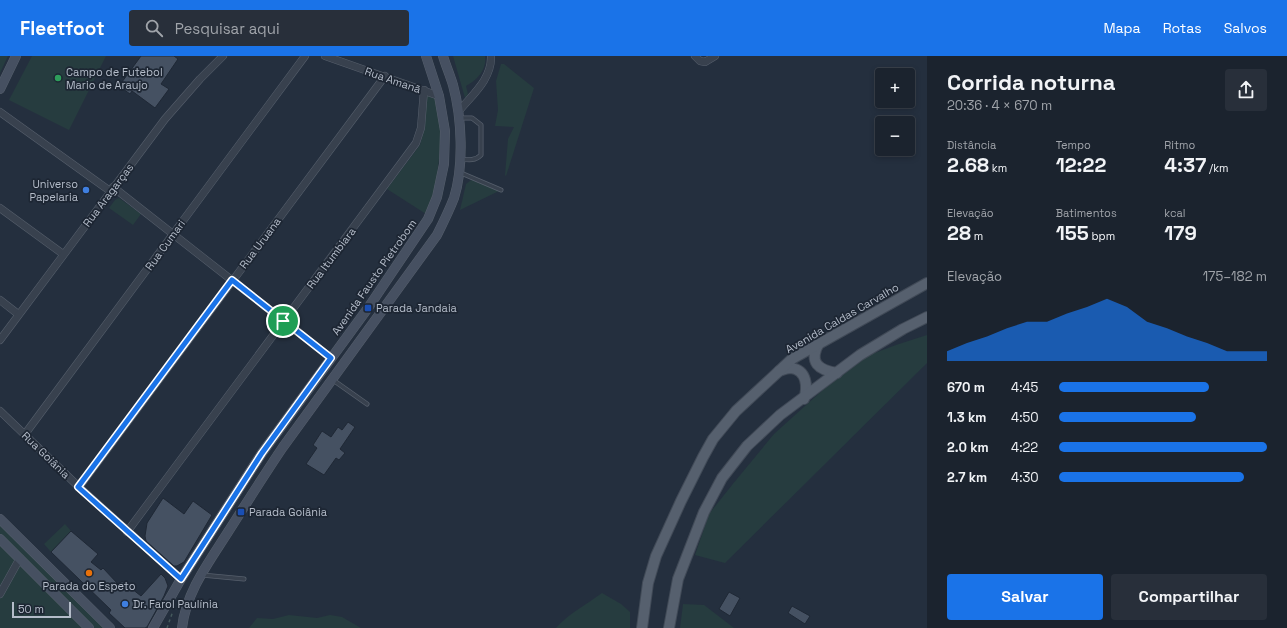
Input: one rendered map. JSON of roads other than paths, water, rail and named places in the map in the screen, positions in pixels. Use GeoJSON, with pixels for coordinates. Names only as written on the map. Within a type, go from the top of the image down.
{"type":"FeatureCollection","features":[{"type":"Feature","properties":{"kind":"main road"},"geometry":{"type":"LineString","coordinates":[[0,89],[16,56]]}},
{"type":"Feature","properties":{"kind":"main road","name":"Avenida Fausto Pietrobom"},"geometry":{"type":"LineString","coordinates":[[153,628],[181,579],[262,453],[368,308],[428,219],[437,197],[444,164],[445,131],[439,96],[426,56]]}},
{"type":"Feature","properties":{"kind":"main road"},"geometry":{"type":"LineString","coordinates":[[182,628],[183,618],[189,600],[201,574],[279,453],[437,235],[448,213],[454,198],[460,172],[459,115],[453,86],[443,56]]}},
{"type":"Feature","properties":{"kind":"main road","name":"Avenida Caldas Carvalho"},"geometry":{"type":"LineString","coordinates":[[642,628],[648,583],[656,556],[702,457],[713,439],[736,410],[792,359],[927,283]]}},
{"type":"Feature","properties":{"kind":"main road"},"geometry":{"type":"LineString","coordinates":[[669,628],[678,579],[704,512],[722,478],[747,446],[780,416],[860,355],[903,329],[927,317]]}},
{"type":"Feature","properties":{"kind":"main road"},"geometry":{"type":"LineString","coordinates":[[819,343],[814,358],[818,366],[826,371],[837,373]]}},
{"type":"Feature","properties":{"kind":"main road"},"geometry":{"type":"LineString","coordinates":[[778,371],[790,368],[803,374],[807,383],[807,390],[804,399]]}},
{"type":"Feature","properties":{"kind":"main road"},"geometry":{"type":"LineString","coordinates":[[0,519],[110,628]]}},
{"type":"Feature","properties":{"kind":"main road"},"geometry":{"type":"LineString","coordinates":[[0,540],[20,558],[89,628]]}},
{"type":"Feature","properties":{"kind":"street","name":"Rua Aragarças"},"geometry":{"type":"LineString","coordinates":[[0,340],[165,119],[200,79],[223,56]]}},
{"type":"Feature","properties":{"kind":"street","name":"Rua Cumari"},"geometry":{"type":"LineString","coordinates":[[25,434],[305,56]]}},
{"type":"Feature","properties":{"kind":"street","name":"Rua Amanã"},"geometry":{"type":"LineString","coordinates":[[325,56],[439,96]]}},
{"type":"Feature","properties":{"kind":"street"},"geometry":{"type":"LineString","coordinates":[[490,69],[491,56]]}},
{"type":"Feature","properties":{"kind":"street"},"geometry":{"type":"LineString","coordinates":[[459,115],[484,81],[498,56]]}},
{"type":"Feature","properties":{"kind":"street"},"geometry":{"type":"LineString","coordinates":[[698,58],[705,62],[715,56]]}},
{"type":"Feature","properties":{"kind":"street","name":"Rua Uruana"},"geometry":{"type":"LineString","coordinates":[[78,487],[385,76]]}},
{"type":"Feature","properties":{"kind":"street","name":"Rua Itumbiara"},"geometry":{"type":"LineString","coordinates":[[127,532],[416,143],[421,128],[424,90]]}},
{"type":"Feature","properties":{"kind":"street"},"geometry":{"type":"LineString","coordinates":[[0,112],[112,189],[173,234],[331,358]]}},
{"type":"Feature","properties":{"kind":"street"},"geometry":{"type":"LineString","coordinates":[[0,208],[63,254]]}},
{"type":"Feature","properties":{"kind":"street"},"geometry":{"type":"LineString","coordinates":[[0,300],[18,314]]}},
{"type":"Feature","properties":{"kind":"street","name":"Rua Goiânia"},"geometry":{"type":"LineString","coordinates":[[0,411],[78,487],[181,579]]}},
{"type":"Feature","properties":{"kind":"street"},"geometry":{"type":"LineString","coordinates":[[0,594],[20,558]]}},
{"type":"Feature","properties":{"kind":"lane"},"geometry":{"type":"LineString","coordinates":[[459,115],[472,118],[481,125],[481,155],[478,159],[473,160],[460,159]]}},
{"type":"Feature","properties":{"kind":"lane"},"geometry":{"type":"LineString","coordinates":[[460,172],[501,190]]}},
{"type":"Feature","properties":{"kind":"lane"},"geometry":{"type":"LineString","coordinates":[[333,380],[367,404]]}},
{"type":"Feature","properties":{"kind":"lane"},"geometry":{"type":"LineString","coordinates":[[201,574],[244,579]]}},
{"type":"Feature","properties":{"kind":"place","name":"Campo de Futebol Mario de Araujo"},"geometry":{"type":"Point","coordinates":[58,78]}},
{"type":"Feature","properties":{"kind":"place","name":"Universo Papelaria"},"geometry":{"type":"Point","coordinates":[86,190]}},
{"type":"Feature","properties":{"kind":"place","name":"Parada Jandaia"},"geometry":{"type":"Point","coordinates":[368,308]}},
{"type":"Feature","properties":{"kind":"place","name":"Parada Goiânia"},"geometry":{"type":"Point","coordinates":[241,512]}},
{"type":"Feature","properties":{"kind":"place","name":"Parada do Espeto"},"geometry":{"type":"Point","coordinates":[89,573]}},
{"type":"Feature","properties":{"kind":"place","name":"Dr. Farol Paulínia"},"geometry":{"type":"Point","coordinates":[125,604]}}]}
